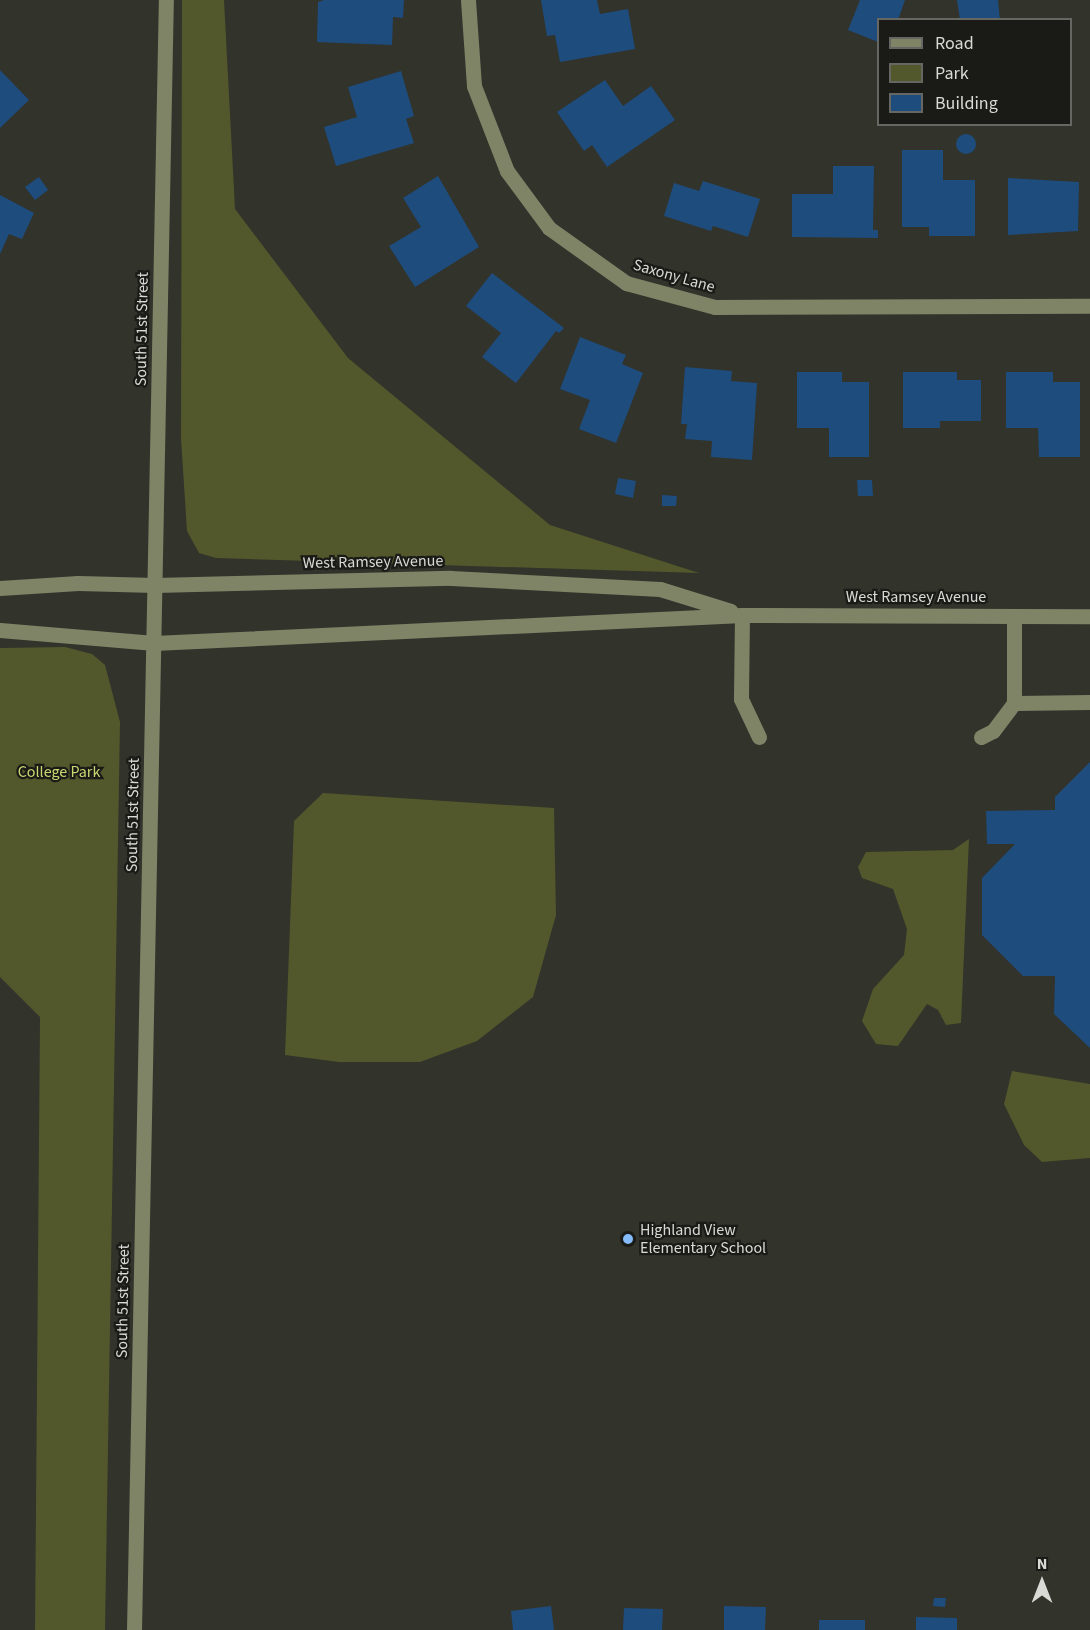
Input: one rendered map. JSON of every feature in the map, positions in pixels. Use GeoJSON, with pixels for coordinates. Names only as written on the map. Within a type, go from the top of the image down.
{"type":"FeatureCollection","features":[{"type":"Feature","properties":{"kind":"street","name":"South 51st Street"},"geometry":{"type":"LineString","coordinates":[[134,1630],[166,0]]}},
{"type":"Feature","properties":{"kind":"street","name":"Saxony Lane"},"geometry":{"type":"LineString","coordinates":[[468,0],[474,86],[507,171],[549,228],[626,283],[715,307],[1090,306]]}},
{"type":"Feature","properties":{"kind":"street","name":"West Ramsey Avenue"},"geometry":{"type":"LineString","coordinates":[[0,588],[78,583],[155,585],[451,578],[660,589],[742,615]]}},
{"type":"Feature","properties":{"kind":"street","name":"West Ramsey Avenue"},"geometry":{"type":"LineString","coordinates":[[0,630],[154,643],[742,615],[1090,616]]}},
{"type":"Feature","properties":{"kind":"street"},"geometry":{"type":"LineString","coordinates":[[742,615],[741,699],[759,737]]}},
{"type":"Feature","properties":{"kind":"street"},"geometry":{"type":"LineString","coordinates":[[981,737],[993,731],[1014,703],[1014,616]]}},
{"type":"Feature","properties":{"kind":"street"},"geometry":{"type":"LineString","coordinates":[[1014,703],[1090,702]]}},
{"type":"Feature","properties":{"kind":"green space"},"geometry":{"type":"Polygon","coordinates":[[[182,0],[224,0],[235,209],[348,358],[550,525],[699,573],[216,558],[199,553],[187,531],[181,439],[182,0]]]}},
{"type":"Feature","properties":{"kind":"green space","name":"College Park"},"geometry":{"type":"Polygon","coordinates":[[[65,647],[92,654],[105,665],[120,722],[105,1630],[35,1630],[40,1017],[0,977],[0,648],[65,647]]]}},
{"type":"Feature","properties":{"kind":"green space"},"geometry":{"type":"Polygon","coordinates":[[[323,793],[554,808],[556,915],[533,997],[477,1041],[420,1062],[339,1062],[285,1055],[294,821],[323,793]]]}},
{"type":"Feature","properties":{"kind":"green space"},"geometry":{"type":"Polygon","coordinates":[[[969,839],[961,1023],[946,1025],[938,1010],[927,1004],[898,1046],[876,1044],[862,1021],[873,989],[904,955],[907,929],[893,889],[862,878],[858,867],[866,852],[953,850],[969,839]]]}},
{"type":"Feature","properties":{"kind":"green space"},"geometry":{"type":"Polygon","coordinates":[[[1012,1071],[1090,1084],[1090,1158],[1042,1162],[1024,1145],[1004,1104],[1012,1071]]]}},
{"type":"Feature","properties":{"kind":"building"},"geometry":{"type":"Polygon","coordinates":[[[324,0],[404,0],[403,18],[393,17],[392,45],[317,42],[318,2],[324,0]]]}},
{"type":"Feature","properties":{"kind":"building"},"geometry":{"type":"Polygon","coordinates":[[[541,0],[597,0],[600,14],[628,9],[635,49],[560,62],[555,35],[547,36],[541,0]]]}},
{"type":"Feature","properties":{"kind":"building"},"geometry":{"type":"Polygon","coordinates":[[[860,0],[905,0],[899,18],[877,18],[877,42],[848,30],[860,0]]]}},
{"type":"Feature","properties":{"kind":"building"},"geometry":{"type":"Polygon","coordinates":[[[957,0],[998,0],[1000,18],[960,18],[957,0]]]}},
{"type":"Feature","properties":{"kind":"building"},"geometry":{"type":"Polygon","coordinates":[[[0,70],[29,100],[0,128],[0,70]]]}},
{"type":"Feature","properties":{"kind":"building"},"geometry":{"type":"Polygon","coordinates":[[[401,71],[414,116],[406,119],[414,143],[336,166],[324,127],[357,117],[348,87],[401,71]]]}},
{"type":"Feature","properties":{"kind":"building"},"geometry":{"type":"Polygon","coordinates":[[[605,80],[623,106],[651,86],[675,120],[607,167],[592,145],[584,151],[557,112],[605,80]]]}},
{"type":"Feature","properties":{"kind":"building"},"geometry":{"type":"Polygon","coordinates":[[[962,134],[970,134],[976,140],[976,148],[970,154],[962,154],[956,148],[956,140],[962,134]]]}},
{"type":"Feature","properties":{"kind":"building"},"geometry":{"type":"Polygon","coordinates":[[[902,150],[943,150],[943,180],[975,180],[975,236],[929,236],[929,227],[902,227],[902,150]]]}},
{"type":"Feature","properties":{"kind":"building"},"geometry":{"type":"Polygon","coordinates":[[[833,166],[874,166],[873,230],[878,230],[878,238],[792,237],[792,194],[833,194],[833,166]]]}},
{"type":"Feature","properties":{"kind":"building"},"geometry":{"type":"Polygon","coordinates":[[[438,176],[479,247],[415,287],[389,246],[421,227],[403,198],[438,176]]]}},
{"type":"Feature","properties":{"kind":"building"},"geometry":{"type":"Polygon","coordinates":[[[39,177],[48,190],[35,200],[25,187],[39,177]]]}},
{"type":"Feature","properties":{"kind":"building"},"geometry":{"type":"Polygon","coordinates":[[[1008,178],[1079,182],[1078,231],[1008,235],[1008,178]]]}},
{"type":"Feature","properties":{"kind":"building"},"geometry":{"type":"Polygon","coordinates":[[[703,181],[760,199],[748,237],[713,226],[711,231],[664,216],[674,183],[699,191],[703,181]]]}},
{"type":"Feature","properties":{"kind":"building"},"geometry":{"type":"Polygon","coordinates":[[[0,195],[34,213],[22,239],[9,234],[0,254],[0,195]]]}},
{"type":"Feature","properties":{"kind":"building"},"geometry":{"type":"Polygon","coordinates":[[[492,273],[564,328],[559,333],[556,331],[516,383],[482,357],[501,333],[466,306],[492,273]]]}},
{"type":"Feature","properties":{"kind":"building"},"geometry":{"type":"Polygon","coordinates":[[[580,337],[626,355],[622,364],[643,373],[616,443],[579,429],[590,400],[560,389],[580,337]]]}},
{"type":"Feature","properties":{"kind":"building"},"geometry":{"type":"Polygon","coordinates":[[[685,367],[732,371],[731,381],[757,383],[752,460],[711,457],[712,441],[685,439],[687,424],[681,424],[685,367]]]}},
{"type":"Feature","properties":{"kind":"building"},"geometry":{"type":"Polygon","coordinates":[[[797,372],[842,372],[842,382],[869,382],[869,457],[829,457],[829,428],[797,428],[797,372]]]}},
{"type":"Feature","properties":{"kind":"building"},"geometry":{"type":"Polygon","coordinates":[[[903,372],[957,372],[957,380],[981,380],[981,421],[940,421],[940,428],[903,428],[903,372]]]}},
{"type":"Feature","properties":{"kind":"building"},"geometry":{"type":"Polygon","coordinates":[[[1006,372],[1053,372],[1053,382],[1080,382],[1080,457],[1039,457],[1038,428],[1006,428],[1006,372]]]}},
{"type":"Feature","properties":{"kind":"building"},"geometry":{"type":"Polygon","coordinates":[[[618,478],[636,481],[633,498],[615,494],[618,478]]]}},
{"type":"Feature","properties":{"kind":"building"},"geometry":{"type":"Polygon","coordinates":[[[857,480],[872,480],[873,496],[858,496],[857,480]]]}},
{"type":"Feature","properties":{"kind":"building"},"geometry":{"type":"Polygon","coordinates":[[[662,495],[677,496],[676,506],[662,506],[662,495]]]}},
{"type":"Feature","properties":{"kind":"building"},"geometry":{"type":"Polygon","coordinates":[[[1090,762],[1090,1048],[1054,1014],[1055,976],[1023,976],[982,935],[982,878],[1015,844],[987,844],[986,811],[1055,810],[1055,797],[1090,762]]]}},
{"type":"Feature","properties":{"kind":"building"},"geometry":{"type":"Polygon","coordinates":[[[934,1598],[946,1598],[945,1607],[933,1606],[934,1598]]]}},
{"type":"Feature","properties":{"kind":"building"},"geometry":{"type":"Polygon","coordinates":[[[551,1606],[554,1630],[513,1630],[511,1611],[551,1606]]]}},
{"type":"Feature","properties":{"kind":"building"},"geometry":{"type":"Polygon","coordinates":[[[724,1606],[766,1607],[765,1630],[724,1630],[724,1606]]]}},
{"type":"Feature","properties":{"kind":"building"},"geometry":{"type":"Polygon","coordinates":[[[624,1608],[663,1609],[662,1630],[623,1630],[624,1608]]]}},
{"type":"Feature","properties":{"kind":"building"},"geometry":{"type":"Polygon","coordinates":[[[916,1617],[957,1618],[957,1630],[916,1630],[916,1617]]]}},
{"type":"Feature","properties":{"kind":"building"},"geometry":{"type":"Polygon","coordinates":[[[819,1620],[865,1620],[865,1630],[819,1630],[819,1620]]]}},
{"type":"Feature","properties":{"kind":"place","name":"Highland View Elementary School"},"geometry":{"type":"Point","coordinates":[628,1239]}}]}
